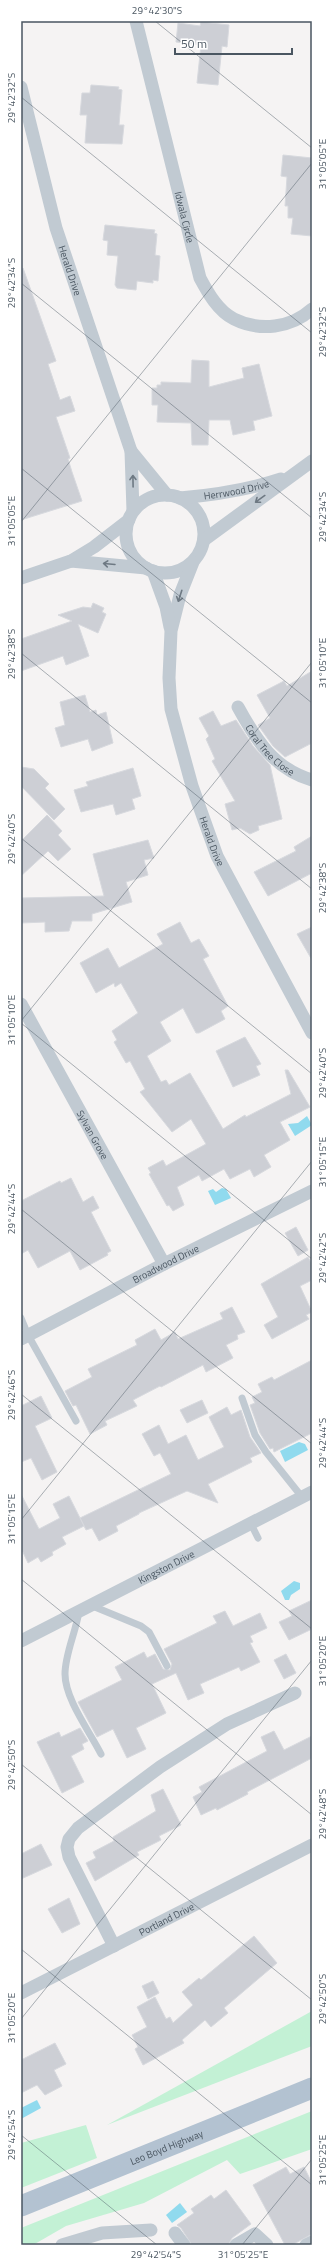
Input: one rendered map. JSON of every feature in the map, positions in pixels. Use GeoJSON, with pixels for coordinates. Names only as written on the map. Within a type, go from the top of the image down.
{"type":"FeatureCollection","features":[{"type":"Feature","properties":{"kind":"main road","name":"Leo Boyd Highway"},"geometry":{"type":"LineString","coordinates":[[21,2206],[312,2088]]}},
{"type":"Feature","properties":{"kind":"street","name":"Idwala Circle"},"geometry":{"type":"LineString","coordinates":[[136,21],[200,278],[208,294],[220,308],[233,319],[260,326],[284,326],[305,315],[312,309]]}},
{"type":"Feature","properties":{"kind":"street","name":"Herald Drive"},"geometry":{"type":"LineString","coordinates":[[21,87],[56,228],[131,451],[131,516]]}},
{"type":"Feature","properties":{"kind":"street","name":"Herald Drive"},"geometry":{"type":"LineString","coordinates":[[131,451],[167,495]]}},
{"type":"Feature","properties":{"kind":"street","name":"Herrwood Drive"},"geometry":{"type":"LineString","coordinates":[[204,540],[312,461]]}},
{"type":"Feature","properties":{"kind":"street","name":"Herrwood Drive"},"geometry":{"type":"LineString","coordinates":[[180,498],[212,495],[257,487],[292,476]]}},
{"type":"Feature","properties":{"kind":"street"},"geometry":{"type":"LineString","coordinates":[[21,578],[71,561],[94,547],[131,516],[142,502],[154,496],[167,495],[180,498],[191,504],[200,515],[204,527],[204,540],[200,552],[193,562],[184,568],[173,572],[71,561]]}},
{"type":"Feature","properties":{"kind":"street"},"geometry":{"type":"LineString","coordinates":[[131,516],[127,536],[131,552],[137,561],[150,569]]}},
{"type":"Feature","properties":{"kind":"street","name":"Herald Drive"},"geometry":{"type":"LineString","coordinates":[[193,562],[180,595],[171,631],[168,678],[171,709],[201,814],[217,856],[312,1033]]}},
{"type":"Feature","properties":{"kind":"street","name":"Herald Drive"},"geometry":{"type":"LineString","coordinates":[[150,569],[166,607],[171,631]]}},
{"type":"Feature","properties":{"kind":"street","name":"Coral Tree Close"},"geometry":{"type":"LineString","coordinates":[[238,707],[253,735],[271,758],[298,776],[312,780]]}},
{"type":"Feature","properties":{"kind":"street","name":"Sylvan Grove"},"geometry":{"type":"LineString","coordinates":[[21,1004],[164,1264]]}},
{"type":"Feature","properties":{"kind":"street","name":"Broadwood Drive"},"geometry":{"type":"LineString","coordinates":[[25,1337],[164,1264],[312,1191]]}},
{"type":"Feature","properties":{"kind":"street","name":"Kingston Drive"},"geometry":{"type":"LineString","coordinates":[[21,1641],[307,1495]]}},
{"type":"Feature","properties":{"kind":"street"},"geometry":{"type":"LineString","coordinates":[[114,1946],[69,1857],[67,1847],[70,1839],[88,1819],[160,1767],[209,1735],[295,1693]]}},
{"type":"Feature","properties":{"kind":"street","name":"Portland Drive"},"geometry":{"type":"LineString","coordinates":[[21,1993],[312,1845]]}},
{"type":"Feature","properties":{"kind":"street"},"geometry":{"type":"LineString","coordinates":[[62,2245],[102,2233],[152,2230]]}},
{"type":"Feature","properties":{"kind":"street"},"geometry":{"type":"LineString","coordinates":[[175,2233],[184,2245]]}},
{"type":"Feature","properties":{"kind":"street"},"geometry":{"type":"LineString","coordinates":[[236,2245],[255,2234],[267,2245]]}},
{"type":"Feature","properties":{"kind":"street"},"geometry":{"type":"LineString","coordinates":[[306,2245],[312,2242]]}},
{"type":"Feature","properties":{"kind":"lane"},"geometry":{"type":"LineString","coordinates":[[21,1318],[25,1337],[76,1421]]}},
{"type":"Feature","properties":{"kind":"lane"},"geometry":{"type":"LineString","coordinates":[[242,1398],[255,1435],[266,1452],[307,1495]]}},
{"type":"Feature","properties":{"kind":"lane"},"geometry":{"type":"LineString","coordinates":[[251,1524],[258,1538]]}},
{"type":"Feature","properties":{"kind":"lane"},"geometry":{"type":"LineString","coordinates":[[102,1754],[71,1698],[66,1683],[66,1662],[85,1608],[141,1626],[149,1632],[167,1666]]}},
{"type":"Feature","properties":{"kind":"green space"},"geometry":{"type":"Polygon","coordinates":[[[312,2011],[312,2046],[107,2125],[312,2011]]]}},
{"type":"Feature","properties":{"kind":"green space"},"geometry":{"type":"Polygon","coordinates":[[[312,2111],[312,2149],[240,2174],[227,2160],[144,2203],[66,2226],[33,2245],[21,2245],[21,2228],[312,2111]]]}},
{"type":"Feature","properties":{"kind":"green space"},"geometry":{"type":"Polygon","coordinates":[[[86,2125],[97,2158],[21,2188],[21,2143],[86,2125]]]}},
{"type":"Feature","properties":{"kind":"water"},"geometry":{"type":"Polygon","coordinates":[[[307,1116],[312,1125],[295,1136],[288,1124],[298,1123],[307,1116]]]}},
{"type":"Feature","properties":{"kind":"water"},"geometry":{"type":"Polygon","coordinates":[[[222,1188],[226,1189],[231,1198],[215,1205],[208,1191],[213,1189],[216,1192],[222,1188]]]}},
{"type":"Feature","properties":{"kind":"water"},"geometry":{"type":"Polygon","coordinates":[[[299,1442],[305,1444],[308,1450],[285,1462],[280,1451],[299,1442]]]}},
{"type":"Feature","properties":{"kind":"water"},"geometry":{"type":"Polygon","coordinates":[[[294,1581],[300,1583],[300,1589],[291,1595],[289,1600],[285,1600],[281,1591],[294,1581]]]}},
{"type":"Feature","properties":{"kind":"water"},"geometry":{"type":"Polygon","coordinates":[[[37,2100],[41,2108],[21,2119],[21,2108],[37,2100]]]}},
{"type":"Feature","properties":{"kind":"water"},"geometry":{"type":"Polygon","coordinates":[[[180,2203],[187,2212],[172,2223],[166,2215],[180,2203]]]}},
{"type":"Feature","properties":{"kind":"building"},"geometry":{"type":"Polygon","coordinates":[[[201,22],[229,25],[227,47],[222,46],[218,85],[197,83],[201,45],[176,42],[178,23],[200,26],[201,22]]]}},
{"type":"Feature","properties":{"kind":"building"},"geometry":{"type":"Polygon","coordinates":[[[91,85],[119,87],[118,89],[122,90],[119,125],[124,125],[122,144],[85,143],[87,115],[80,115],[82,93],[90,93],[91,85]]]}},
{"type":"Feature","properties":{"kind":"building"},"geometry":{"type":"Polygon","coordinates":[[[283,155],[312,158],[312,236],[291,234],[293,218],[288,218],[288,206],[285,206],[287,177],[281,176],[283,155]]]}},
{"type":"Feature","properties":{"kind":"building"},"geometry":{"type":"Polygon","coordinates":[[[105,225],[155,230],[154,233],[157,234],[155,255],[160,256],[158,281],[153,280],[153,283],[137,281],[136,290],[117,288],[115,285],[118,256],[107,255],[108,241],[103,240],[105,225]]]}},
{"type":"Feature","properties":{"kind":"building"},"geometry":{"type":"Polygon","coordinates":[[[23,268],[56,361],[48,364],[60,400],[70,396],[75,411],[56,417],[70,458],[68,459],[82,501],[21,520],[21,269],[23,268]]]}},
{"type":"Feature","properties":{"kind":"building"},"geometry":{"type":"Polygon","coordinates":[[[192,360],[209,361],[209,387],[244,378],[242,368],[259,364],[272,416],[253,421],[255,430],[233,435],[230,420],[209,420],[208,445],[192,445],[191,423],[157,422],[158,405],[152,405],[152,388],[157,388],[157,385],[161,385],[161,382],[191,383],[192,360]]]}},
{"type":"Feature","properties":{"kind":"building"},"geometry":{"type":"Polygon","coordinates":[[[93,603],[104,608],[102,612],[106,614],[98,633],[78,624],[89,656],[66,665],[63,656],[21,671],[21,639],[72,621],[58,615],[83,607],[91,608],[93,603]]]}},
{"type":"Feature","properties":{"kind":"building"},"geometry":{"type":"Polygon","coordinates":[[[312,671],[312,743],[285,757],[273,746],[258,725],[270,718],[257,695],[284,681],[287,686],[312,671]]]}},
{"type":"Feature","properties":{"kind":"building"},"geometry":{"type":"Polygon","coordinates":[[[85,695],[90,712],[96,710],[97,715],[106,712],[113,743],[92,751],[88,739],[61,747],[55,728],[65,725],[60,702],[85,695]]]}},
{"type":"Feature","properties":{"kind":"building"},"geometry":{"type":"Polygon","coordinates":[[[213,711],[221,726],[236,720],[253,746],[270,765],[282,819],[258,826],[259,830],[250,834],[240,828],[232,830],[225,804],[235,801],[212,761],[215,759],[206,739],[209,736],[199,718],[213,711]]]}},
{"type":"Feature","properties":{"kind":"building"},"geometry":{"type":"Polygon","coordinates":[[[21,767],[34,769],[49,784],[45,788],[65,809],[54,820],[21,786],[21,767]]]}},
{"type":"Feature","properties":{"kind":"building"},"geometry":{"type":"Polygon","coordinates":[[[133,768],[141,796],[132,799],[135,809],[116,815],[113,804],[81,812],[74,790],[88,786],[86,782],[133,768]]]}},
{"type":"Feature","properties":{"kind":"building"},"geometry":{"type":"Polygon","coordinates":[[[47,815],[62,831],[58,835],[71,849],[58,861],[48,851],[21,876],[21,841],[47,815]]]}},
{"type":"Feature","properties":{"kind":"building"},"geometry":{"type":"Polygon","coordinates":[[[312,836],[312,873],[268,896],[254,872],[296,851],[294,847],[312,836]]]}},
{"type":"Feature","properties":{"kind":"building"},"geometry":{"type":"Polygon","coordinates":[[[148,840],[154,858],[144,860],[148,875],[126,882],[132,902],[92,914],[92,921],[72,921],[69,931],[45,932],[45,922],[21,923],[21,898],[104,896],[93,854],[148,840]]]}},
{"type":"Feature","properties":{"kind":"building"},"geometry":{"type":"Polygon","coordinates":[[[180,922],[191,943],[199,939],[209,956],[203,959],[228,1006],[221,1011],[225,1019],[199,1033],[196,1033],[183,1008],[160,1022],[171,1041],[147,1056],[161,1082],[166,1080],[169,1085],[190,1073],[223,1129],[245,1115],[246,1117],[291,1094],[285,1070],[288,1070],[310,1107],[280,1122],[290,1140],[264,1155],[271,1167],[254,1177],[250,1169],[230,1179],[224,1169],[202,1181],[199,1175],[177,1187],[184,1205],[173,1211],[169,1205],[167,1206],[149,1174],[151,1173],[148,1168],[163,1160],[166,1166],[206,1144],[191,1119],[172,1132],[140,1092],[145,1089],[130,1061],[126,1063],[114,1042],[117,1040],[112,1031],[138,1013],[121,983],[115,987],[114,983],[96,993],[80,963],[108,948],[119,968],[163,944],[157,934],[180,922]]]}},
{"type":"Feature","properties":{"kind":"building"},"geometry":{"type":"Polygon","coordinates":[[[312,927],[312,960],[297,934],[312,927]]]}},
{"type":"Feature","properties":{"kind":"building"},"geometry":{"type":"Polygon","coordinates":[[[245,1037],[261,1064],[256,1066],[260,1075],[233,1087],[216,1051],[245,1037]]]}},
{"type":"Feature","properties":{"kind":"building"},"geometry":{"type":"Polygon","coordinates":[[[71,1178],[83,1202],[93,1196],[99,1208],[91,1212],[111,1251],[107,1253],[108,1255],[80,1270],[70,1251],[38,1268],[28,1250],[21,1254],[21,1201],[60,1181],[61,1183],[71,1178]]]}},
{"type":"Feature","properties":{"kind":"building"},"geometry":{"type":"Polygon","coordinates":[[[296,1227],[308,1250],[298,1256],[285,1233],[296,1227]]]}},
{"type":"Feature","properties":{"kind":"building"},"geometry":{"type":"Polygon","coordinates":[[[308,1257],[312,1264],[312,1280],[300,1286],[312,1312],[306,1315],[309,1319],[272,1339],[264,1325],[278,1317],[261,1284],[308,1257]]]}},
{"type":"Feature","properties":{"kind":"building"},"geometry":{"type":"Polygon","coordinates":[[[232,1307],[245,1332],[237,1335],[238,1339],[226,1345],[233,1358],[206,1372],[203,1365],[133,1400],[137,1406],[105,1421],[107,1425],[90,1434],[76,1405],[73,1406],[65,1391],[92,1377],[88,1369],[137,1345],[135,1340],[155,1329],[161,1340],[175,1332],[178,1339],[223,1319],[220,1313],[232,1307]]]}},
{"type":"Feature","properties":{"kind":"building"},"geometry":{"type":"Polygon","coordinates":[[[312,1360],[312,1433],[274,1452],[273,1448],[270,1449],[260,1433],[250,1405],[255,1403],[252,1397],[262,1392],[258,1384],[272,1377],[274,1380],[312,1360]]]}},
{"type":"Feature","properties":{"kind":"building"},"geometry":{"type":"Polygon","coordinates":[[[41,1396],[52,1418],[35,1426],[57,1472],[42,1480],[31,1458],[21,1462],[21,1406],[41,1396]]]}},
{"type":"Feature","properties":{"kind":"building"},"geometry":{"type":"Polygon","coordinates":[[[202,1400],[208,1413],[187,1423],[180,1410],[202,1400]]]}},
{"type":"Feature","properties":{"kind":"building"},"geometry":{"type":"Polygon","coordinates":[[[227,1407],[231,1415],[241,1410],[250,1437],[261,1453],[250,1458],[252,1462],[208,1484],[218,1503],[187,1491],[139,1513],[116,1526],[118,1531],[99,1541],[92,1528],[86,1530],[80,1518],[171,1474],[160,1453],[154,1456],[142,1434],[159,1425],[168,1444],[186,1435],[198,1460],[224,1447],[209,1417],[227,1407]]]}},
{"type":"Feature","properties":{"kind":"building"},"geometry":{"type":"Polygon","coordinates":[[[21,1494],[39,1529],[60,1518],[53,1504],[69,1496],[84,1526],[62,1537],[66,1544],[52,1552],[53,1555],[41,1562],[38,1557],[28,1563],[21,1548],[21,1494]]]}},
{"type":"Feature","properties":{"kind":"building"},"geometry":{"type":"Polygon","coordinates":[[[312,1600],[312,1629],[289,1640],[279,1622],[292,1616],[289,1611],[312,1600]]]}},
{"type":"Feature","properties":{"kind":"building"},"geometry":{"type":"Polygon","coordinates":[[[225,1611],[233,1626],[260,1613],[267,1628],[250,1636],[253,1642],[250,1643],[260,1662],[241,1671],[239,1667],[200,1684],[204,1693],[188,1700],[176,1673],[152,1684],[166,1713],[136,1728],[146,1749],[127,1758],[113,1729],[97,1737],[78,1702],[122,1680],[115,1667],[144,1652],[147,1658],[155,1654],[163,1669],[170,1670],[172,1664],[164,1649],[217,1623],[213,1616],[225,1611]]]}},
{"type":"Feature","properties":{"kind":"building"},"geometry":{"type":"Polygon","coordinates":[[[286,1654],[296,1673],[284,1679],[274,1660],[286,1654]]]}},
{"type":"Feature","properties":{"kind":"building"},"geometry":{"type":"Polygon","coordinates":[[[80,1728],[88,1741],[82,1744],[84,1749],[71,1756],[84,1782],[62,1793],[37,1742],[59,1732],[61,1737],[80,1728]]]}},
{"type":"Feature","properties":{"kind":"building"},"geometry":{"type":"Polygon","coordinates":[[[274,1731],[284,1750],[312,1736],[312,1758],[247,1792],[248,1794],[217,1810],[216,1808],[201,1815],[193,1797],[202,1792],[199,1787],[267,1751],[261,1737],[274,1731]]]}},
{"type":"Feature","properties":{"kind":"building"},"geometry":{"type":"Polygon","coordinates":[[[163,1789],[181,1825],[159,1836],[161,1840],[137,1852],[139,1855],[95,1881],[86,1863],[96,1858],[93,1852],[114,1841],[113,1837],[156,1811],[151,1795],[163,1789]]]}},
{"type":"Feature","properties":{"kind":"building"},"geometry":{"type":"Polygon","coordinates":[[[41,1844],[52,1865],[21,1879],[21,1854],[41,1844]]]}},
{"type":"Feature","properties":{"kind":"building"},"geometry":{"type":"Polygon","coordinates":[[[69,1898],[80,1924],[62,1933],[48,1909],[69,1898]]]}},
{"type":"Feature","properties":{"kind":"building"},"geometry":{"type":"Polygon","coordinates":[[[254,1936],[277,1963],[224,2008],[228,2013],[211,2027],[205,2020],[182,2040],[184,2043],[143,2065],[135,2049],[138,2047],[132,2035],[147,2027],[137,2007],[155,1997],[166,2019],[170,2017],[173,2023],[193,2005],[182,1992],[199,1978],[201,1980],[254,1936]]]}},
{"type":"Feature","properties":{"kind":"building"},"geometry":{"type":"Polygon","coordinates":[[[153,1981],[159,1993],[148,1999],[142,1986],[153,1981]]]}},
{"type":"Feature","properties":{"kind":"building"},"geometry":{"type":"Polygon","coordinates":[[[55,2043],[66,2064],[54,2070],[62,2086],[45,2095],[37,2085],[21,2093],[21,2060],[55,2043]]]}},
{"type":"Feature","properties":{"kind":"building"},"geometry":{"type":"Polygon","coordinates":[[[286,2167],[290,2174],[304,2167],[312,2183],[312,2234],[292,2245],[285,2245],[253,2185],[286,2167]]]}},
{"type":"Feature","properties":{"kind":"building"},"geometry":{"type":"Polygon","coordinates":[[[226,2190],[251,2224],[232,2238],[228,2245],[192,2245],[181,2228],[177,2225],[194,2213],[191,2209],[211,2195],[214,2199],[226,2190]]]}}]}
